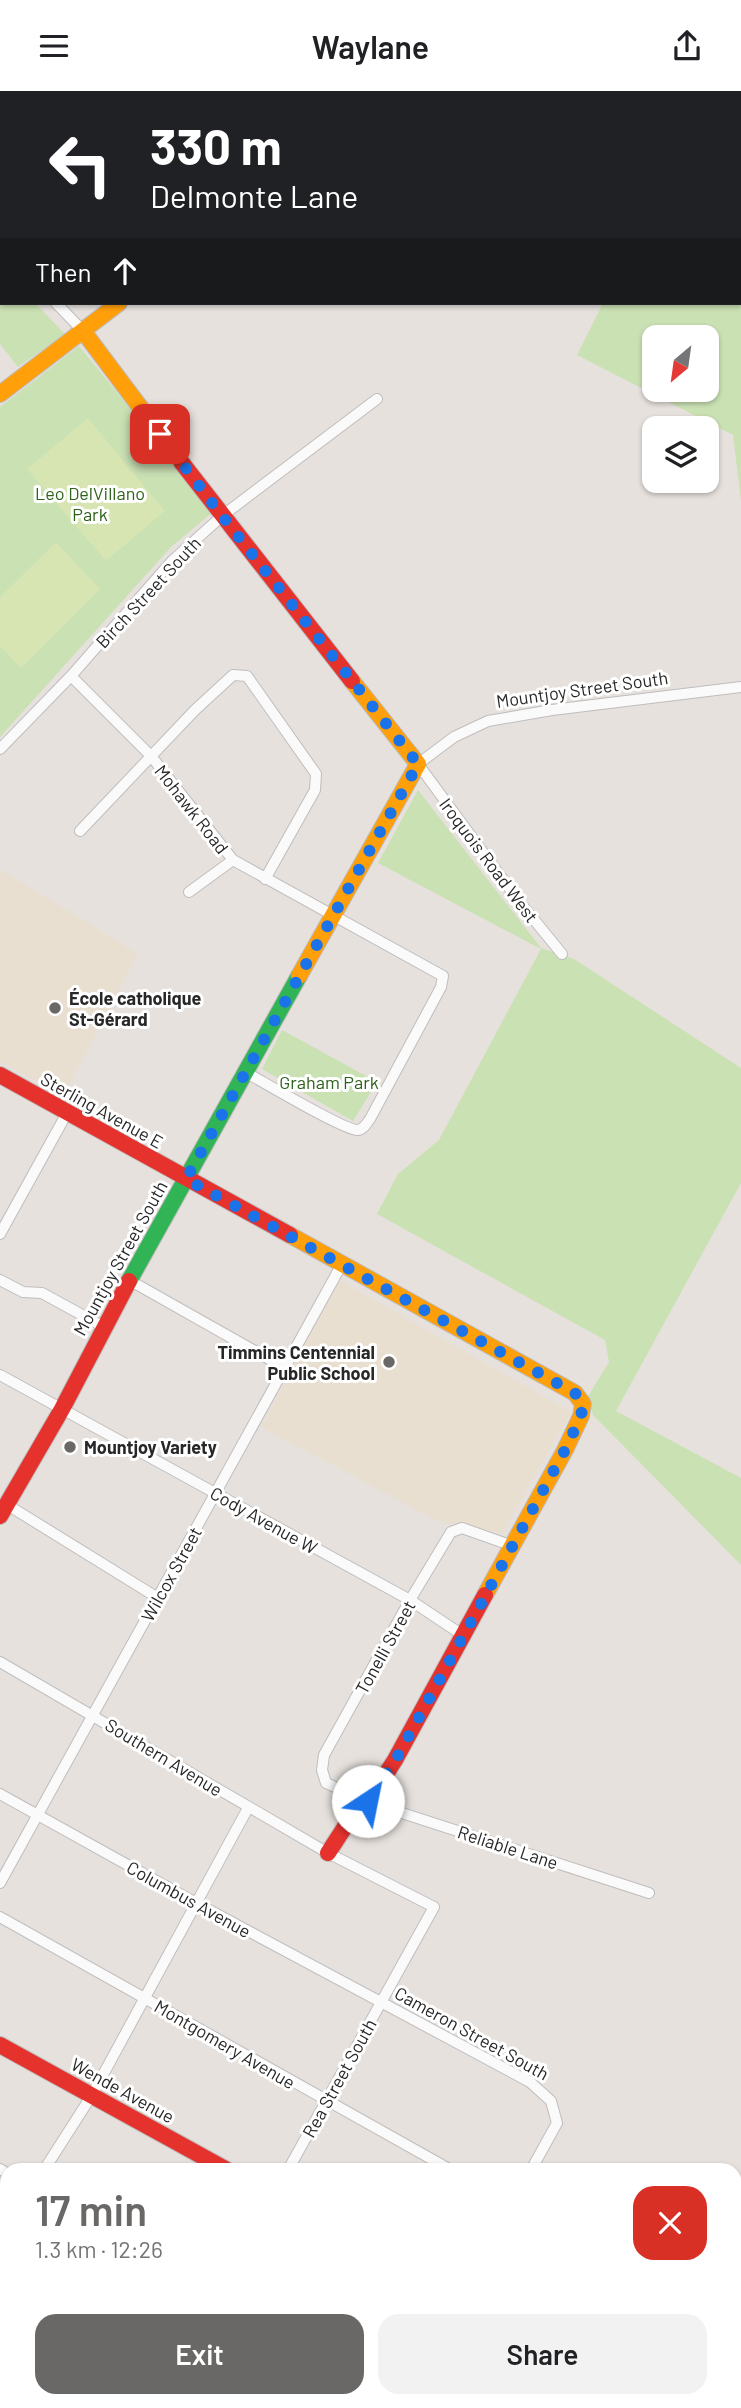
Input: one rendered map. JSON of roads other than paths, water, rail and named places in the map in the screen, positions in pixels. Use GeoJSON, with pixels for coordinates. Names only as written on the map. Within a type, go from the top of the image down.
{"type":"FeatureCollection","features":[{"type":"Feature","properties":{"kind":"street"},"geometry":{"type":"LineString","coordinates":[[58,305],[83,331],[222,516],[418,764]]}},
{"type":"Feature","properties":{"kind":"street"},"geometry":{"type":"LineString","coordinates":[[0,394],[116,305]]}},
{"type":"Feature","properties":{"kind":"street","name":"Birch Street South"},"geometry":{"type":"LineString","coordinates":[[0,749],[71,676],[172,561],[222,516],[377,399]]}},
{"type":"Feature","properties":{"kind":"street"},"geometry":{"type":"LineString","coordinates":[[80,831],[195,710],[233,675],[247,676],[316,774],[315,790],[265,879]]}},
{"type":"Feature","properties":{"kind":"street","name":"Mohawk Road"},"geometry":{"type":"LineString","coordinates":[[71,676],[151,757],[233,860],[443,977],[441,988],[362,1129],[355,1130],[245,1072]]}},
{"type":"Feature","properties":{"kind":"street","name":"Mountjoy Street South"},"geometry":{"type":"LineString","coordinates":[[2,1507],[62,1409],[129,1280],[418,764],[454,737],[488,721],[552,709],[741,687]]}},
{"type":"Feature","properties":{"kind":"street","name":"Iroquois Road West"},"geometry":{"type":"LineString","coordinates":[[418,764],[518,900],[562,954]]}},
{"type":"Feature","properties":{"kind":"street"},"geometry":{"type":"LineString","coordinates":[[189,892],[233,860]]}},
{"type":"Feature","properties":{"kind":"street","name":"Sterling Avenue E"},"geometry":{"type":"LineString","coordinates":[[0,1075],[575,1393],[583,1404],[581,1416],[513,1546]]}},
{"type":"Feature","properties":{"kind":"street"},"geometry":{"type":"LineString","coordinates":[[0,1234],[67,1113]]}},
{"type":"Feature","properties":{"kind":"street","name":"Wilcox Street"},"geometry":{"type":"LineString","coordinates":[[0,1883],[342,1264]]}},
{"type":"Feature","properties":{"kind":"street"},"geometry":{"type":"LineString","coordinates":[[0,1280],[23,1292],[42,1293],[104,1327]]}},
{"type":"Feature","properties":{"kind":"street"},"geometry":{"type":"LineString","coordinates":[[129,1280],[285,1367]]}},
{"type":"Feature","properties":{"kind":"street","name":"Cody Avenue W"},"geometry":{"type":"LineString","coordinates":[[0,1375],[410,1600],[464,1636]]}},
{"type":"Feature","properties":{"kind":"street"},"geometry":{"type":"LineString","coordinates":[[2,1507],[158,1598]]}},
{"type":"Feature","properties":{"kind":"street","name":"Tonelli Street"},"geometry":{"type":"LineString","coordinates":[[368,1801],[326,1783],[322,1770],[324,1755],[410,1600],[451,1532],[462,1528],[513,1546]]}},
{"type":"Feature","properties":{"kind":"street"},"geometry":{"type":"LineString","coordinates":[[328,1853],[352,1816],[368,1801],[395,1761],[513,1546]]}},
{"type":"Feature","properties":{"kind":"street","name":"Southern Avenue"},"geometry":{"type":"LineString","coordinates":[[0,1662],[328,1853]]}},
{"type":"Feature","properties":{"kind":"street","name":"Columbus Avenue"},"geometry":{"type":"LineString","coordinates":[[0,1794],[380,2002]]}},
{"type":"Feature","properties":{"kind":"street","name":"Reliable Lane"},"geometry":{"type":"LineString","coordinates":[[368,1801],[649,1893]]}},
{"type":"Feature","properties":{"kind":"street"},"geometry":{"type":"LineString","coordinates":[[48,2163],[92,2095],[248,1808]]}},
{"type":"Feature","properties":{"kind":"street","name":"Rea Street South"},"geometry":{"type":"LineString","coordinates":[[292,2163],[434,1907],[328,1853]]}},
{"type":"Feature","properties":{"kind":"street","name":"Montgomery Avenue"},"geometry":{"type":"LineString","coordinates":[[0,1917],[438,2163]]}},
{"type":"Feature","properties":{"kind":"street","name":"Cameron Street South"},"geometry":{"type":"LineString","coordinates":[[380,2002],[530,2082],[551,2101],[557,2123],[534,2163]]}},
{"type":"Feature","properties":{"kind":"street","name":"Wende Avenue"},"geometry":{"type":"LineString","coordinates":[[0,2045],[214,2163]]}},
{"type":"Feature","properties":{"kind":"place","name":"École catholique St-Gérard"},"geometry":{"type":"Point","coordinates":[55,1008]}},
{"type":"Feature","properties":{"kind":"place","name":"Timmins Centennial Public School"},"geometry":{"type":"Point","coordinates":[389,1362]}},
{"type":"Feature","properties":{"kind":"place","name":"Mountjoy Variety"},"geometry":{"type":"Point","coordinates":[70,1447]}},
{"type":"Feature","properties":{"kind":"park label","name":"Leo DelVillano Park"},"geometry":{"type":"Point","coordinates":[90,504]}},
{"type":"Feature","properties":{"kind":"park label","name":"Graham Park"},"geometry":{"type":"Point","coordinates":[329,1082]}}]}
